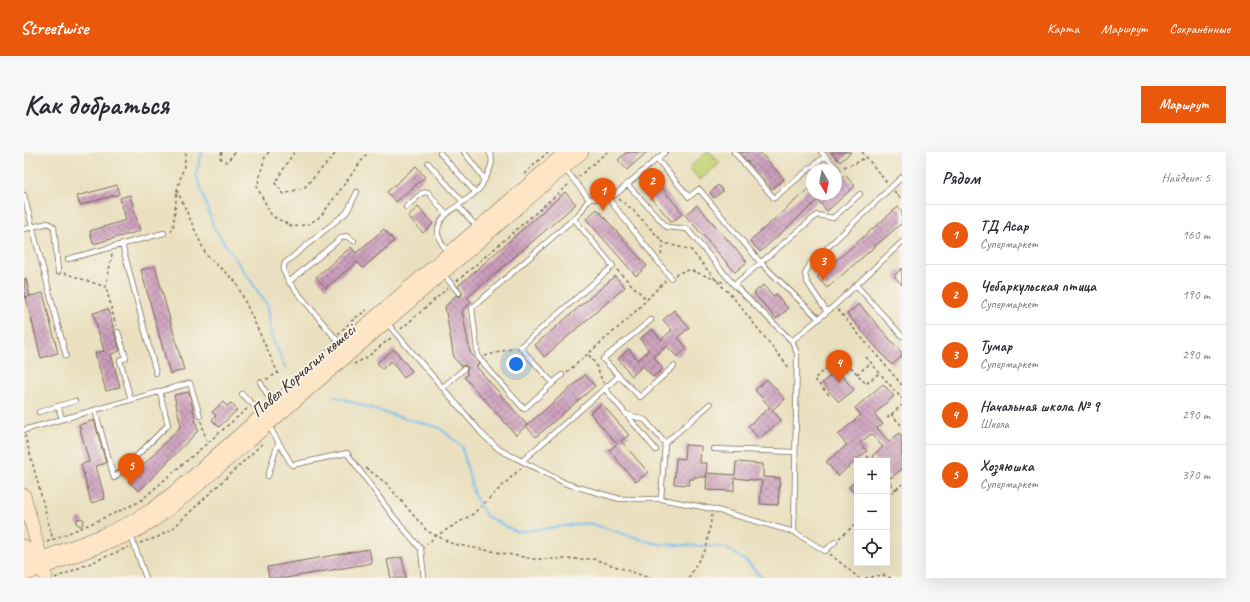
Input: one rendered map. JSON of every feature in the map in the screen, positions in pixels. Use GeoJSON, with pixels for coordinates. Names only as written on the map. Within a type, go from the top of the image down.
{"type":"FeatureCollection","features":[{"type":"Feature","properties":{"kind":"street","name":"Павел Корчагин көшесі"},"geometry":{"type":"LineString","coordinates":[[284,403],[386,321],[442,273],[561,157],[582,152]]}},
{"type":"Feature","properties":{"kind":"street","name":"Павел Корчагин көшесі"},"geometry":{"type":"LineString","coordinates":[[103,540],[130,534],[154,520],[189,493],[267,420],[342,346],[478,228],[496,220]]}},
{"type":"Feature","properties":{"kind":"street","name":"Павел Корчагин көшесі"},"geometry":{"type":"LineString","coordinates":[[34,570],[103,540],[129,523],[150,512],[267,420]]}},
{"type":"Feature","properties":{"kind":"street"},"geometry":{"type":"LineString","coordinates":[[24,495],[29,547],[34,570]]}},
{"type":"Feature","properties":{"kind":"lane"},"geometry":{"type":"LineString","coordinates":[[464,152],[483,177],[484,181]]}},
{"type":"Feature","properties":{"kind":"lane"},"geometry":{"type":"LineString","coordinates":[[449,253],[440,240],[438,232],[439,222],[483,184],[491,168],[492,155],[489,152]]}},
{"type":"Feature","properties":{"kind":"lane"},"geometry":{"type":"LineString","coordinates":[[589,199],[608,198],[615,195],[665,152]]}},
{"type":"Feature","properties":{"kind":"lane"},"geometry":{"type":"LineString","coordinates":[[734,152],[774,198],[823,154],[833,164]]}},
{"type":"Feature","properties":{"kind":"lane"},"geometry":{"type":"LineString","coordinates":[[440,153],[475,192]]}},
{"type":"Feature","properties":{"kind":"lane"},"geometry":{"type":"LineString","coordinates":[[561,157],[574,180],[589,199]]}},
{"type":"Feature","properties":{"kind":"lane"},"geometry":{"type":"LineString","coordinates":[[657,159],[690,197],[699,189],[760,262],[819,319]]}},
{"type":"Feature","properties":{"kind":"lane"},"geometry":{"type":"LineString","coordinates":[[428,163],[478,228]]}},
{"type":"Feature","properties":{"kind":"lane"},"geometry":{"type":"LineString","coordinates":[[827,312],[807,282],[805,274],[810,264],[902,177]]}},
{"type":"Feature","properties":{"kind":"lane"},"geometry":{"type":"LineString","coordinates":[[627,184],[667,227],[687,229],[734,285],[792,341],[797,353],[794,532]]}},
{"type":"Feature","properties":{"kind":"lane"},"geometry":{"type":"LineString","coordinates":[[342,346],[289,282],[283,270],[285,264],[347,212],[357,192]]}},
{"type":"Feature","properties":{"kind":"lane"},"geometry":{"type":"LineString","coordinates":[[406,207],[422,193],[428,192],[446,215]]}},
{"type":"Feature","properties":{"kind":"lane"},"geometry":{"type":"LineString","coordinates":[[734,285],[817,215],[833,218],[860,194]]}},
{"type":"Feature","properties":{"kind":"lane"},"geometry":{"type":"LineString","coordinates":[[24,195],[66,356]]}},
{"type":"Feature","properties":{"kind":"lane"},"geometry":{"type":"LineString","coordinates":[[608,198],[671,278]]}},
{"type":"Feature","properties":{"kind":"lane"},"geometry":{"type":"LineString","coordinates":[[562,375],[524,409],[477,358],[470,306],[580,214],[589,199]]}},
{"type":"Feature","properties":{"kind":"lane"},"geometry":{"type":"LineString","coordinates":[[553,383],[520,347],[613,266],[574,219]]}},
{"type":"Feature","properties":{"kind":"lane"},"geometry":{"type":"LineString","coordinates":[[24,229],[48,223],[54,227],[58,272]]}},
{"type":"Feature","properties":{"kind":"lane"},"geometry":{"type":"LineString","coordinates":[[68,259],[164,233]]}},
{"type":"Feature","properties":{"kind":"lane"},"geometry":{"type":"LineString","coordinates":[[289,282],[342,237],[346,236],[354,241]]}},
{"type":"Feature","properties":{"kind":"lane"},"geometry":{"type":"LineString","coordinates":[[122,244],[156,373]]}},
{"type":"Feature","properties":{"kind":"lane"},"geometry":{"type":"LineString","coordinates":[[792,341],[834,306],[901,245]]}},
{"type":"Feature","properties":{"kind":"lane"},"geometry":{"type":"LineString","coordinates":[[442,273],[459,293]]}},
{"type":"Feature","properties":{"kind":"lane"},"geometry":{"type":"LineString","coordinates":[[856,285],[902,336]]}},
{"type":"Feature","properties":{"kind":"lane"},"geometry":{"type":"LineString","coordinates":[[651,320],[603,359],[640,397],[674,366]]}},
{"type":"Feature","properties":{"kind":"lane"},"geometry":{"type":"LineString","coordinates":[[386,321],[443,386],[484,436],[500,450],[567,484],[620,499],[661,499],[713,510],[794,532],[825,551],[835,542]]}},
{"type":"Feature","properties":{"kind":"lane"},"geometry":{"type":"LineString","coordinates":[[118,332],[126,358],[120,360],[131,400]]}},
{"type":"Feature","properties":{"kind":"lane"},"geometry":{"type":"LineString","coordinates":[[443,386],[464,369]]}},
{"type":"Feature","properties":{"kind":"lane"},"geometry":{"type":"LineString","coordinates":[[524,462],[619,376]]}},
{"type":"Feature","properties":{"kind":"lane"},"geometry":{"type":"LineString","coordinates":[[260,382],[268,396],[284,403]]}},
{"type":"Feature","properties":{"kind":"lane"},"geometry":{"type":"LineString","coordinates":[[24,430],[190,383],[200,416]]}},
{"type":"Feature","properties":{"kind":"lane"},"geometry":{"type":"LineString","coordinates":[[604,389],[656,450]]}},
{"type":"Feature","properties":{"kind":"lane"},"geometry":{"type":"LineString","coordinates":[[95,410],[114,478],[168,425],[160,392]]}},
{"type":"Feature","properties":{"kind":"lane"},"geometry":{"type":"LineString","coordinates":[[242,394],[267,420],[278,443],[292,465],[347,453],[393,516],[421,549],[424,578]]}},
{"type":"Feature","properties":{"kind":"lane"},"geometry":{"type":"LineString","coordinates":[[39,412],[75,401]]}},
{"type":"Feature","properties":{"kind":"lane"},"geometry":{"type":"LineString","coordinates":[[661,499],[665,443],[710,404]]}},
{"type":"Feature","properties":{"kind":"lane"},"geometry":{"type":"LineString","coordinates":[[58,406],[62,419]]}},
{"type":"Feature","properties":{"kind":"lane"},"geometry":{"type":"LineString","coordinates":[[626,414],[645,420],[665,443]]}},
{"type":"Feature","properties":{"kind":"lane"},"geometry":{"type":"LineString","coordinates":[[268,476],[278,443]]}},
{"type":"Feature","properties":{"kind":"lane"},"geometry":{"type":"LineString","coordinates":[[714,449],[795,452]]}},
{"type":"Feature","properties":{"kind":"lane"},"geometry":{"type":"LineString","coordinates":[[130,534],[146,578]]}},
{"type":"Feature","properties":{"kind":"path"},"geometry":{"type":"LineString","coordinates":[[164,233],[173,229],[177,190],[184,166],[185,152]]}},
{"type":"Feature","properties":{"kind":"path"},"geometry":{"type":"LineString","coordinates":[[222,152],[220,158],[226,162],[235,152]]}},
{"type":"Feature","properties":{"kind":"path"},"geometry":{"type":"LineString","coordinates":[[269,152],[265,157],[257,187],[272,216],[293,227],[309,224],[321,216],[368,152]]}},
{"type":"Feature","properties":{"kind":"path"},"geometry":{"type":"LineString","coordinates":[[294,152],[275,183],[284,194],[305,187],[337,152]]}},
{"type":"Feature","properties":{"kind":"path"},"geometry":{"type":"LineString","coordinates":[[366,358],[607,152]]}},
{"type":"Feature","properties":{"kind":"path"},"geometry":{"type":"LineString","coordinates":[[862,152],[902,200]]}},
{"type":"Feature","properties":{"kind":"path"},"geometry":{"type":"LineString","coordinates":[[842,168],[856,163],[866,157]]}},
{"type":"Feature","properties":{"kind":"path"},"geometry":{"type":"LineString","coordinates":[[177,190],[206,255],[236,282],[278,373],[260,382]]}},
{"type":"Feature","properties":{"kind":"path"},"geometry":{"type":"LineString","coordinates":[[615,195],[633,210],[664,243],[691,250],[716,280],[732,296],[789,367]]}},
{"type":"Feature","properties":{"kind":"path"},"geometry":{"type":"LineString","coordinates":[[658,261],[664,243]]}},
{"type":"Feature","properties":{"kind":"path"},"geometry":{"type":"LineString","coordinates":[[114,246],[106,287],[118,332]]}},
{"type":"Feature","properties":{"kind":"path"},"geometry":{"type":"LineString","coordinates":[[613,266],[647,300]]}},
{"type":"Feature","properties":{"kind":"path"},"geometry":{"type":"LineString","coordinates":[[562,375],[628,319],[665,281],[681,272],[690,270],[716,280]]}},
{"type":"Feature","properties":{"kind":"path"},"geometry":{"type":"LineString","coordinates":[[58,272],[106,287]]}},
{"type":"Feature","properties":{"kind":"path"},"geometry":{"type":"LineString","coordinates":[[834,306],[902,385]]}},
{"type":"Feature","properties":{"kind":"path"},"geometry":{"type":"LineString","coordinates":[[477,358],[520,347]]}},
{"type":"Feature","properties":{"kind":"path"},"geometry":{"type":"LineString","coordinates":[[588,354],[596,365],[604,389]]}},
{"type":"Feature","properties":{"kind":"path"},"geometry":{"type":"LineString","coordinates":[[829,395],[814,379],[841,356],[866,384],[879,373]]}},
{"type":"Feature","properties":{"kind":"path"},"geometry":{"type":"LineString","coordinates":[[866,357],[902,399]]}},
{"type":"Feature","properties":{"kind":"path"},"geometry":{"type":"LineString","coordinates":[[857,374],[871,363]]}},
{"type":"Feature","properties":{"kind":"path"},"geometry":{"type":"LineString","coordinates":[[24,430],[54,540],[139,502],[253,404]]}},
{"type":"Feature","properties":{"kind":"path"},"geometry":{"type":"LineString","coordinates":[[887,418],[902,405]]}},
{"type":"Feature","properties":{"kind":"path"},"geometry":{"type":"LineString","coordinates":[[891,414],[902,426]]}},
{"type":"Feature","properties":{"kind":"path"},"geometry":{"type":"LineString","coordinates":[[200,416],[207,443]]}},
{"type":"Feature","properties":{"kind":"path"},"geometry":{"type":"LineString","coordinates":[[421,549],[436,536],[473,514],[524,462]]}},
{"type":"Feature","properties":{"kind":"path"},"geometry":{"type":"LineString","coordinates":[[364,466],[386,483],[427,531],[453,544],[534,558],[594,559],[650,578]]}},
{"type":"Feature","properties":{"kind":"path"},"geometry":{"type":"LineString","coordinates":[[890,483],[896,490]]}},
{"type":"Feature","properties":{"kind":"path"},"geometry":{"type":"LineString","coordinates":[[890,495],[902,484]]}},
{"type":"Feature","properties":{"kind":"path"},"geometry":{"type":"LineString","coordinates":[[689,578],[706,549],[713,510]]}},
{"type":"Feature","properties":{"kind":"path"},"geometry":{"type":"LineString","coordinates":[[835,542],[854,526]]}},
{"type":"Feature","properties":{"kind":"path"},"geometry":{"type":"LineString","coordinates":[[825,551],[859,578]]}},
{"type":"Feature","properties":{"kind":"path"},"geometry":{"type":"LineString","coordinates":[[865,578],[884,575],[891,578]]}},
{"type":"Feature","properties":{"kind":"green space"},"geometry":{"type":"Polygon","coordinates":[[[707,152],[710,152],[720,163],[700,180],[689,168],[707,152]]]}},
{"type":"Feature","properties":{"kind":"building"},"geometry":{"type":"Polygon","coordinates":[[[627,152],[647,152],[627,170],[618,160],[627,152]]]}},
{"type":"Feature","properties":{"kind":"building"},"geometry":{"type":"Polygon","coordinates":[[[739,152],[760,152],[784,179],[772,189],[739,152]]]}},
{"type":"Feature","properties":{"kind":"building"},"geometry":{"type":"Polygon","coordinates":[[[831,152],[851,152],[840,162],[831,152]]]}},
{"type":"Feature","properties":{"kind":"building"},"geometry":{"type":"Polygon","coordinates":[[[416,166],[425,177],[396,202],[387,192],[416,166]]]}},
{"type":"Feature","properties":{"kind":"building"},"geometry":{"type":"Polygon","coordinates":[[[845,175],[855,186],[842,198],[842,178],[845,175]]]}},
{"type":"Feature","properties":{"kind":"building"},"geometry":{"type":"Polygon","coordinates":[[[657,182],[683,213],[672,222],[645,191],[657,182]]]}},
{"type":"Feature","properties":{"kind":"building"},"geometry":{"type":"Polygon","coordinates":[[[117,185],[119,194],[80,205],[77,196],[117,185]]]}},
{"type":"Feature","properties":{"kind":"building"},"geometry":{"type":"Polygon","coordinates":[[[718,185],[723,191],[714,198],[710,193],[718,185]]]}},
{"type":"Feature","properties":{"kind":"building"},"geometry":{"type":"Polygon","coordinates":[[[806,191],[806,200],[818,200],[760,252],[750,241],[806,191]]]}},
{"type":"Feature","properties":{"kind":"building"},"geometry":{"type":"Polygon","coordinates":[[[565,192],[576,204],[467,298],[471,302],[462,311],[470,352],[479,364],[476,366],[527,425],[516,435],[464,377],[468,374],[466,372],[468,368],[465,365],[461,366],[454,358],[445,307],[456,295],[459,297],[462,295],[462,291],[458,286],[565,192]]]}},
{"type":"Feature","properties":{"kind":"building"},"geometry":{"type":"Polygon","coordinates":[[[130,195],[140,231],[93,244],[90,231],[126,220],[120,198],[130,195]]]}},
{"type":"Feature","properties":{"kind":"building"},"geometry":{"type":"Polygon","coordinates":[[[818,200],[839,200],[827,211],[818,200]]]}},
{"type":"Feature","properties":{"kind":"building"},"geometry":{"type":"Polygon","coordinates":[[[697,205],[747,262],[735,272],[685,215],[697,205]]]}},
{"type":"Feature","properties":{"kind":"building"},"geometry":{"type":"Polygon","coordinates":[[[418,207],[433,224],[423,233],[408,216],[418,207]]]}},
{"type":"Feature","properties":{"kind":"building"},"geometry":{"type":"Polygon","coordinates":[[[898,207],[902,212],[902,223],[827,288],[817,277],[898,207]]]}},
{"type":"Feature","properties":{"kind":"building"},"geometry":{"type":"Polygon","coordinates":[[[597,209],[647,266],[636,276],[586,219],[597,209]]]}},
{"type":"Feature","properties":{"kind":"building"},"geometry":{"type":"Polygon","coordinates":[[[384,229],[394,241],[363,268],[357,262],[326,288],[316,277],[351,247],[356,253],[384,229]]]}},
{"type":"Feature","properties":{"kind":"building"},"geometry":{"type":"Polygon","coordinates":[[[155,266],[184,370],[170,374],[141,270],[155,266]]]}},
{"type":"Feature","properties":{"kind":"building"},"geometry":{"type":"Polygon","coordinates":[[[902,268],[902,285],[894,276],[902,268]]]}},
{"type":"Feature","properties":{"kind":"building"},"geometry":{"type":"Polygon","coordinates":[[[615,276],[625,287],[544,357],[535,345],[615,276]]]}},
{"type":"Feature","properties":{"kind":"building"},"geometry":{"type":"Polygon","coordinates":[[[24,279],[26,279],[30,296],[24,298],[24,279]]]}},
{"type":"Feature","properties":{"kind":"building"},"geometry":{"type":"Polygon","coordinates":[[[763,285],[773,296],[776,294],[788,309],[776,319],[754,293],[763,285]]]}},
{"type":"Feature","properties":{"kind":"building"},"geometry":{"type":"Polygon","coordinates":[[[43,293],[58,353],[41,358],[26,297],[43,293]]]}},
{"type":"Feature","properties":{"kind":"building"},"geometry":{"type":"Polygon","coordinates":[[[859,304],[902,353],[902,356],[892,365],[847,314],[859,304]]]}},
{"type":"Feature","properties":{"kind":"building"},"geometry":{"type":"Polygon","coordinates":[[[108,309],[120,351],[111,354],[120,387],[106,391],[95,353],[104,351],[93,313],[108,309]]]}},
{"type":"Feature","properties":{"kind":"building"},"geometry":{"type":"Polygon","coordinates":[[[674,310],[689,328],[678,337],[687,348],[677,357],[667,346],[654,357],[663,369],[653,377],[643,366],[632,376],[618,359],[629,349],[638,360],[649,350],[640,339],[652,329],[661,340],[672,330],[663,320],[674,310]]]}},
{"type":"Feature","properties":{"kind":"building"},"geometry":{"type":"Polygon","coordinates":[[[394,349],[412,371],[404,378],[391,361],[382,369],[377,363],[394,349]]]}},
{"type":"Feature","properties":{"kind":"building"},"geometry":{"type":"Polygon","coordinates":[[[837,370],[854,390],[839,402],[822,383],[837,370]]]}},
{"type":"Feature","properties":{"kind":"building"},"geometry":{"type":"Polygon","coordinates":[[[585,375],[595,386],[536,437],[526,426],[585,375]]]}},
{"type":"Feature","properties":{"kind":"building"},"geometry":{"type":"Polygon","coordinates":[[[767,379],[785,399],[772,410],[781,420],[759,439],[748,426],[770,407],[755,390],[767,379]]]}},
{"type":"Feature","properties":{"kind":"building"},"geometry":{"type":"Polygon","coordinates":[[[883,384],[894,396],[874,414],[883,424],[877,428],[889,442],[899,433],[902,437],[902,469],[891,478],[890,458],[874,458],[872,456],[883,447],[871,434],[860,443],[867,451],[859,458],[854,458],[854,462],[838,476],[826,462],[847,445],[838,435],[861,415],[855,408],[883,384]]]}},
{"type":"Feature","properties":{"kind":"building"},"geometry":{"type":"Polygon","coordinates":[[[189,392],[198,431],[139,491],[128,481],[181,426],[174,395],[189,392]]]}},
{"type":"Feature","properties":{"kind":"building"},"geometry":{"type":"Polygon","coordinates":[[[223,402],[227,406],[231,403],[237,410],[219,427],[212,420],[216,416],[212,412],[223,402]]]}},
{"type":"Feature","properties":{"kind":"building"},"geometry":{"type":"Polygon","coordinates":[[[602,404],[629,435],[621,441],[648,472],[636,482],[609,450],[617,444],[590,413],[602,404]]]}},
{"type":"Feature","properties":{"kind":"building"},"geometry":{"type":"Polygon","coordinates":[[[94,420],[106,463],[96,466],[105,499],[91,503],[81,464],[89,462],[79,425],[94,420]]]}},
{"type":"Feature","properties":{"kind":"building"},"geometry":{"type":"Polygon","coordinates":[[[685,445],[701,446],[700,463],[707,463],[706,477],[694,477],[694,479],[690,479],[689,485],[674,484],[676,458],[684,459],[685,445]]]}},
{"type":"Feature","properties":{"kind":"building"},"geometry":{"type":"Polygon","coordinates":[[[736,462],[763,464],[763,477],[780,478],[778,505],[760,504],[762,481],[734,478],[734,491],[706,490],[707,473],[735,475],[736,462]]]}},
{"type":"Feature","properties":{"kind":"building"},"geometry":{"type":"Polygon","coordinates":[[[854,483],[854,493],[849,487],[854,483]]]}},
{"type":"Feature","properties":{"kind":"building"},"geometry":{"type":"Polygon","coordinates":[[[81,518],[84,520],[83,524],[80,526],[76,523],[77,519],[81,518]]]}},
{"type":"Feature","properties":{"kind":"building"},"geometry":{"type":"Polygon","coordinates":[[[369,549],[372,563],[286,578],[269,578],[267,567],[369,549]]]}},
{"type":"Feature","properties":{"kind":"building"},"geometry":{"type":"Polygon","coordinates":[[[402,557],[406,578],[391,578],[387,560],[402,557]]]}},
{"type":"Feature","properties":{"kind":"waterway"},"geometry":{"type":"LineString","coordinates":[[202,152],[196,174],[214,228],[268,306],[271,335],[286,369]]}},
{"type":"Feature","properties":{"kind":"waterway"},"geometry":{"type":"LineString","coordinates":[[334,396],[379,411],[440,428],[462,447],[474,495],[486,516],[517,532],[588,523],[657,544],[725,547],[747,562],[762,578]]}},
{"type":"Feature","properties":{"kind":"place","name":"Чебаркульская птица"},"geometry":{"type":"Point","coordinates":[652,201]}},
{"type":"Feature","properties":{"kind":"place","name":"ТД Асар"},"geometry":{"type":"Point","coordinates":[603,211]}},
{"type":"Feature","properties":{"kind":"place","name":"Тумар"},"geometry":{"type":"Point","coordinates":[823,281]}},
{"type":"Feature","properties":{"kind":"place","name":"Начальная школа № 9"},"geometry":{"type":"Point","coordinates":[839,383]}},
{"type":"Feature","properties":{"kind":"place","name":"Хозяюшка"},"geometry":{"type":"Point","coordinates":[131,486]}}]}
